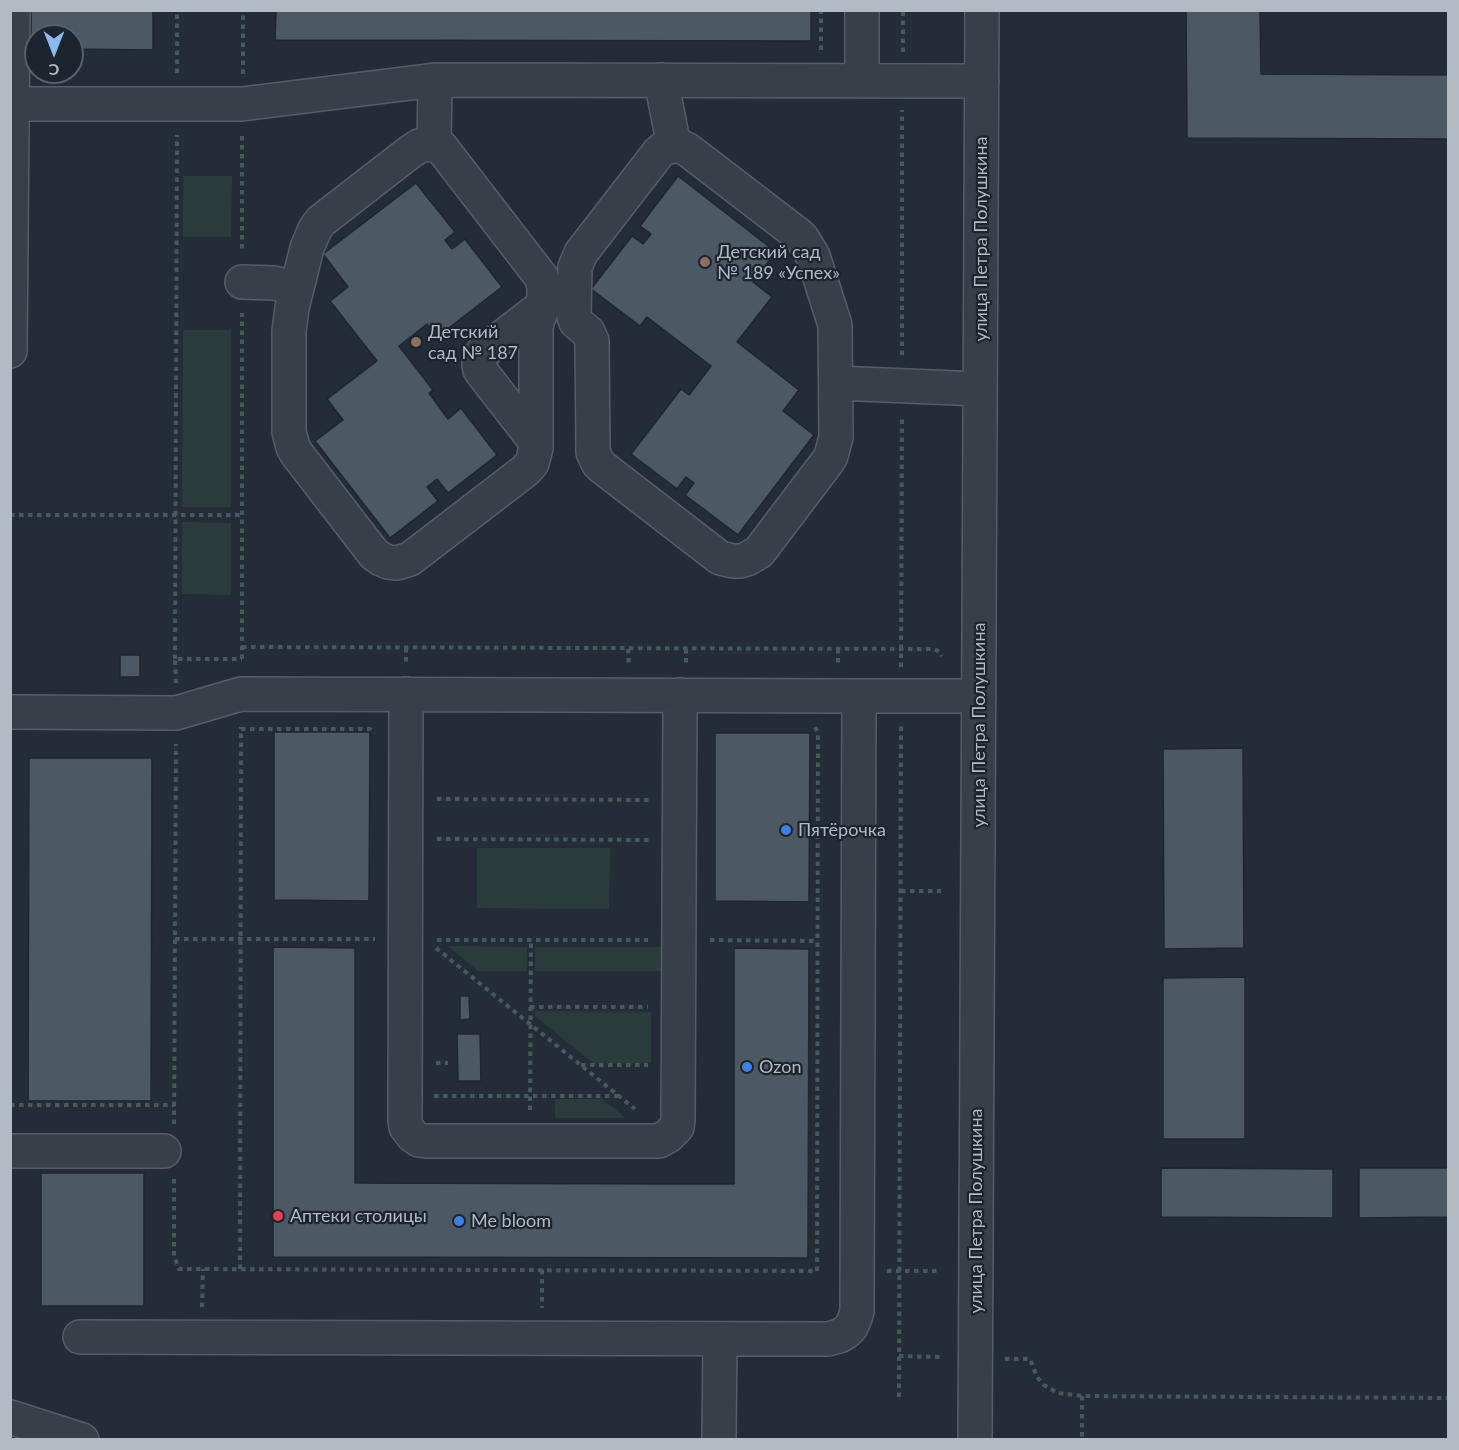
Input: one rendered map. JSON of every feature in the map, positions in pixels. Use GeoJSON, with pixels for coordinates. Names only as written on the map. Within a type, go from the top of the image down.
{"type":"FeatureCollection","features":[{"type":"Feature","properties":{"kind":"street"},"geometry":{"type":"LineString","coordinates":[[10,351],[13,10]]}},
{"type":"Feature","properties":{"kind":"street"},"geometry":{"type":"LineString","coordinates":[[861,81],[862,10]]}},
{"type":"Feature","properties":{"kind":"street","name":"улица Петра Полушкина"},"geometry":{"type":"LineString","coordinates":[[975,1440],[982,10]]}},
{"type":"Feature","properties":{"kind":"street"},"geometry":{"type":"LineString","coordinates":[[12,104],[242,104],[435,80],[982,81]]}},
{"type":"Feature","properties":{"kind":"street"},"geometry":{"type":"LineString","coordinates":[[434,145],[435,80]]}},
{"type":"Feature","properties":{"kind":"street"},"geometry":{"type":"LineString","coordinates":[[661,80],[674,146]]}},
{"type":"Feature","properties":{"kind":"street"},"geometry":{"type":"LineString","coordinates":[[434,145],[441,147],[540,274],[544,288],[544,306],[536,327],[536,448],[532,463],[526,470],[410,560],[397,563],[381,560],[374,554],[293,447],[289,432],[290,319],[309,240],[321,221],[418,146],[434,145]]}},
{"type":"Feature","properties":{"kind":"street"},"geometry":{"type":"LineString","coordinates":[[674,146],[688,150],[795,232],[807,244],[835,325],[836,437],[831,456],[759,552],[747,559],[733,561],[720,558],[598,463],[593,452],[592,341],[588,332],[574,317],[575,267],[581,253],[659,152],[664,148],[674,146]]}},
{"type":"Feature","properties":{"kind":"street"},"geometry":{"type":"LineString","coordinates":[[242,282],[274,283],[297,288]]}},
{"type":"Feature","properties":{"kind":"street"},"geometry":{"type":"LineString","coordinates":[[535,441],[480,370],[479,365],[483,352],[544,306]]}},
{"type":"Feature","properties":{"kind":"street"},"geometry":{"type":"LineString","coordinates":[[836,383],[980,389]]}},
{"type":"Feature","properties":{"kind":"street"},"geometry":{"type":"LineString","coordinates":[[10,712],[176,713],[241,694],[406,679],[683,681],[859,696],[979,696]]}},
{"type":"Feature","properties":{"kind":"street"},"geometry":{"type":"LineString","coordinates":[[406,679],[405,839],[415,940],[405,1120],[412,1136],[426,1141],[659,1141],[668,1136],[676,1126],[679,1065],[679,800],[683,681]]}},
{"type":"Feature","properties":{"kind":"street"},"geometry":{"type":"LineString","coordinates":[[80,1337],[828,1339],[846,1332],[857,1311],[859,696]]}},
{"type":"Feature","properties":{"kind":"street"},"geometry":{"type":"LineString","coordinates":[[10,1151],[171,1151]]}},
{"type":"Feature","properties":{"kind":"street"},"geometry":{"type":"LineString","coordinates":[[719,1440],[720,1339]]}},
{"type":"Feature","properties":{"kind":"street"},"geometry":{"type":"LineString","coordinates":[[10,1417],[82,1440]]}},
{"type":"Feature","properties":{"kind":"path"},"geometry":{"type":"LineString","coordinates":[[177,10],[175,939],[174,1105],[171,1151],[174,1256],[179,1269]]}},
{"type":"Feature","properties":{"kind":"path"},"geometry":{"type":"LineString","coordinates":[[175,659],[242,659],[243,10]]}},
{"type":"Feature","properties":{"kind":"path"},"geometry":{"type":"LineString","coordinates":[[821,10],[821,81]]}},
{"type":"Feature","properties":{"kind":"path"},"geometry":{"type":"LineString","coordinates":[[899,1396],[903,10]]}},
{"type":"Feature","properties":{"kind":"path"},"geometry":{"type":"LineString","coordinates":[[10,515],[242,515]]}},
{"type":"Feature","properties":{"kind":"path"},"geometry":{"type":"LineString","coordinates":[[242,647],[934,649],[942,656]]}},
{"type":"Feature","properties":{"kind":"path"},"geometry":{"type":"LineString","coordinates":[[406,648],[406,679]]}},
{"type":"Feature","properties":{"kind":"path"},"geometry":{"type":"LineString","coordinates":[[683,681],[686,649]]}},
{"type":"Feature","properties":{"kind":"path"},"geometry":{"type":"LineString","coordinates":[[838,649],[838,666]]}},
{"type":"Feature","properties":{"kind":"path"},"geometry":{"type":"LineString","coordinates":[[240,1269],[241,694]]}},
{"type":"Feature","properties":{"kind":"path"},"geometry":{"type":"LineString","coordinates":[[241,729],[370,729],[379,739],[406,739]]}},
{"type":"Feature","properties":{"kind":"path"},"geometry":{"type":"LineString","coordinates":[[406,799],[679,800]]}},
{"type":"Feature","properties":{"kind":"path"},"geometry":{"type":"LineString","coordinates":[[405,839],[679,840]]}},
{"type":"Feature","properties":{"kind":"path"},"geometry":{"type":"LineString","coordinates":[[901,891],[941,891]]}},
{"type":"Feature","properties":{"kind":"path"},"geometry":{"type":"LineString","coordinates":[[175,939],[818,941]]}},
{"type":"Feature","properties":{"kind":"path"},"geometry":{"type":"LineString","coordinates":[[415,940],[530,1025],[668,1136]]}},
{"type":"Feature","properties":{"kind":"path"},"geometry":{"type":"LineString","coordinates":[[530,1141],[531,940]]}},
{"type":"Feature","properties":{"kind":"path"},"geometry":{"type":"LineString","coordinates":[[530,1007],[679,1008]]}},
{"type":"Feature","properties":{"kind":"path"},"geometry":{"type":"LineString","coordinates":[[580,1065],[679,1065]]}},
{"type":"Feature","properties":{"kind":"path"},"geometry":{"type":"LineString","coordinates":[[405,1096],[619,1096]]}},
{"type":"Feature","properties":{"kind":"path"},"geometry":{"type":"LineString","coordinates":[[10,1105],[174,1105]]}},
{"type":"Feature","properties":{"kind":"path"},"geometry":{"type":"LineString","coordinates":[[202,1311],[203,1269]]}},
{"type":"Feature","properties":{"kind":"path"},"geometry":{"type":"LineString","coordinates":[[542,1270],[542,1300]]}},
{"type":"Feature","properties":{"kind":"path"},"geometry":{"type":"LineString","coordinates":[[899,1356],[1030,1359],[1037,1377],[1044,1385],[1058,1393],[1082,1396],[1449,1398]]}},
{"type":"Feature","properties":{"kind":"path"},"geometry":{"type":"LineString","coordinates":[[1082,1396],[1082,1440]]}},
{"type":"Feature","properties":{"kind":"green space"},"geometry":{"type":"Polygon","coordinates":[[[183,176],[232,176],[231,237],[183,237],[183,176]]]}},
{"type":"Feature","properties":{"kind":"green space"},"geometry":{"type":"Polygon","coordinates":[[[183,330],[231,330],[231,507],[182,507],[183,330]]]}},
{"type":"Feature","properties":{"kind":"green space"},"geometry":{"type":"Polygon","coordinates":[[[182,522],[231,523],[231,595],[182,594],[182,522]]]}},
{"type":"Feature","properties":{"kind":"green space"},"geometry":{"type":"Polygon","coordinates":[[[477,848],[610,848],[609,909],[477,908],[477,848]]]}},
{"type":"Feature","properties":{"kind":"green space"},"geometry":{"type":"Polygon","coordinates":[[[448,946],[527,947],[527,971],[478,971],[448,946]]]}},
{"type":"Feature","properties":{"kind":"green space"},"geometry":{"type":"Polygon","coordinates":[[[535,947],[671,947],[670,971],[535,971],[535,947]]]}},
{"type":"Feature","properties":{"kind":"green space"},"geometry":{"type":"Polygon","coordinates":[[[535,1011],[651,1012],[651,1063],[593,1063],[535,1016],[535,1011]]]}},
{"type":"Feature","properties":{"kind":"green space"},"geometry":{"type":"Polygon","coordinates":[[[555,1099],[602,1099],[626,1118],[555,1118],[555,1099]]]}},
{"type":"Feature","properties":{"kind":"building"},"geometry":{"type":"Polygon","coordinates":[[[31,10],[153,10],[153,50],[84,49],[84,24],[31,24],[31,10]]]}},
{"type":"Feature","properties":{"kind":"building"},"geometry":{"type":"Polygon","coordinates":[[[276,10],[811,10],[811,41],[275,40],[276,10]]]}},
{"type":"Feature","properties":{"kind":"building"},"geometry":{"type":"Polygon","coordinates":[[[1186,10],[1260,10],[1261,74],[1448,75],[1448,139],[1187,138],[1186,10]]]}},
{"type":"Feature","properties":{"kind":"building"},"geometry":{"type":"Polygon","coordinates":[[[678,176],[776,252],[753,282],[772,297],[737,342],[799,390],[783,411],[814,435],[738,535],[685,495],[694,483],[686,477],[677,489],[631,454],[681,389],[689,395],[711,366],[647,317],[640,326],[591,289],[632,236],[643,244],[651,234],[640,226],[678,176]]]}},
{"type":"Feature","properties":{"kind":"building"},"geometry":{"type":"Polygon","coordinates":[[[416,183],[455,232],[445,240],[452,249],[465,239],[502,287],[437,337],[427,324],[399,346],[433,390],[429,393],[448,419],[461,408],[497,455],[448,493],[437,479],[427,487],[438,501],[390,538],[315,441],[343,420],[327,399],[377,361],[330,301],[348,287],[323,254],[416,183]]]}},
{"type":"Feature","properties":{"kind":"building"},"geometry":{"type":"Polygon","coordinates":[[[120,655],[140,655],[140,677],[120,677],[120,655]]]}},
{"type":"Feature","properties":{"kind":"building"},"geometry":{"type":"Polygon","coordinates":[[[274,732],[370,732],[369,901],[274,900],[274,732]]]}},
{"type":"Feature","properties":{"kind":"building"},"geometry":{"type":"Polygon","coordinates":[[[715,733],[810,733],[809,902],[715,901],[715,733]]]}},
{"type":"Feature","properties":{"kind":"building"},"geometry":{"type":"Polygon","coordinates":[[[1243,748],[1244,948],[1164,949],[1163,749],[1243,748]]]}},
{"type":"Feature","properties":{"kind":"building"},"geometry":{"type":"Polygon","coordinates":[[[29,758],[152,758],[151,1101],[28,1101],[29,758]]]}},
{"type":"Feature","properties":{"kind":"building"},"geometry":{"type":"Polygon","coordinates":[[[273,947],[355,948],[355,1183],[734,1184],[734,948],[809,949],[808,1258],[273,1257],[273,947]]]}},
{"type":"Feature","properties":{"kind":"building"},"geometry":{"type":"Polygon","coordinates":[[[1245,977],[1245,1139],[1163,1139],[1163,978],[1245,977]]]}},
{"type":"Feature","properties":{"kind":"building"},"geometry":{"type":"Polygon","coordinates":[[[460,996],[469,996],[470,1019],[460,1020],[460,996]]]}},
{"type":"Feature","properties":{"kind":"building"},"geometry":{"type":"Polygon","coordinates":[[[457,1034],[480,1034],[481,1081],[458,1081],[457,1034]]]}},
{"type":"Feature","properties":{"kind":"building"},"geometry":{"type":"Polygon","coordinates":[[[1161,1168],[1333,1169],[1333,1218],[1161,1217],[1161,1168]]]}},
{"type":"Feature","properties":{"kind":"building"},"geometry":{"type":"Polygon","coordinates":[[[1359,1168],[1448,1168],[1448,1217],[1359,1218],[1359,1168]]]}},
{"type":"Feature","properties":{"kind":"building"},"geometry":{"type":"Polygon","coordinates":[[[41,1173],[144,1173],[144,1306],[41,1306],[41,1173]]]}},
{"type":"Feature","properties":{"kind":"place","name":"Детский сад № 189 «Успех»"},"geometry":{"type":"Point","coordinates":[705,262]}},
{"type":"Feature","properties":{"kind":"place","name":"Детский сад № 187"},"geometry":{"type":"Point","coordinates":[416,342]}},
{"type":"Feature","properties":{"kind":"place","name":"Пятёрочка"},"geometry":{"type":"Point","coordinates":[786,830]}},
{"type":"Feature","properties":{"kind":"place","name":"Ozon"},"geometry":{"type":"Point","coordinates":[747,1067]}},
{"type":"Feature","properties":{"kind":"place","name":"Аптеки столицы"},"geometry":{"type":"Point","coordinates":[278,1216]}},
{"type":"Feature","properties":{"kind":"place","name":"Me bloom"},"geometry":{"type":"Point","coordinates":[459,1221]}}]}
